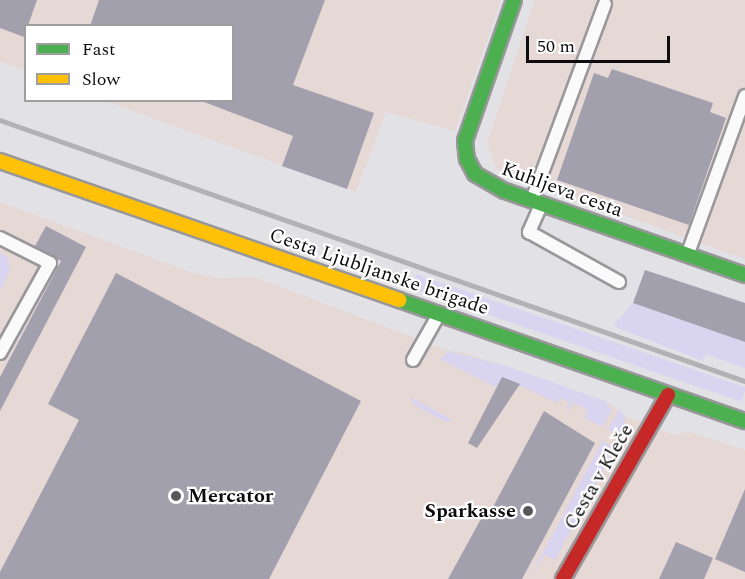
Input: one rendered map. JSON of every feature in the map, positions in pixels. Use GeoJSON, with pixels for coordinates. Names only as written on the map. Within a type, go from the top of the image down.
{"type":"FeatureCollection","features":[{"type":"Feature","properties":{"kind":"street","name":"Kuhljeva cesta"},"geometry":{"type":"LineString","coordinates":[[514,0],[465,141],[467,159],[475,174],[486,184],[745,275]]}},
{"type":"Feature","properties":{"kind":"street","name":"Cesta Ljubljanske brigade"},"geometry":{"type":"LineString","coordinates":[[0,161],[745,421]]}},
{"type":"Feature","properties":{"kind":"street","name":"Cesta v Kleče"},"geometry":{"type":"LineString","coordinates":[[563,579],[668,395]]}},
{"type":"Feature","properties":{"kind":"lane"},"geometry":{"type":"LineString","coordinates":[[605,4],[529,232],[619,282]]}},
{"type":"Feature","properties":{"kind":"lane"},"geometry":{"type":"LineString","coordinates":[[687,255],[745,96]]}},
{"type":"Feature","properties":{"kind":"lane"},"geometry":{"type":"LineString","coordinates":[[0,238],[50,262],[0,353]]}},
{"type":"Feature","properties":{"kind":"lane"},"geometry":{"type":"LineString","coordinates":[[413,360],[440,313]]}},
{"type":"Feature","properties":{"kind":"shaded area"},"geometry":{"type":"Polygon","coordinates":[[[0,0],[501,0],[455,131],[386,112],[356,192],[108,102],[234,102],[234,24],[24,24],[24,71],[0,61],[0,0]]]}},
{"type":"Feature","properties":{"kind":"shaded area"},"geometry":{"type":"Polygon","coordinates":[[[535,0],[745,0],[745,259],[497,169],[487,143],[535,0]]]}},
{"type":"Feature","properties":{"kind":"shaded area"},"geometry":{"type":"Polygon","coordinates":[[[0,202],[193,273],[217,278],[254,277],[449,351],[462,352],[608,402],[625,416],[674,435],[689,432],[745,450],[745,579],[0,579],[0,202]]]}},
{"type":"Feature","properties":{"kind":"shaded area"},"geometry":{"type":"Polygon","coordinates":[[[0,253],[7,256],[10,271],[0,291],[0,253]]]}},
{"type":"Feature","properties":{"kind":"shaded area"},"geometry":{"type":"Polygon","coordinates":[[[416,274],[745,387],[741,402],[411,288],[416,274]]]}},
{"type":"Feature","properties":{"kind":"shaded area"},"geometry":{"type":"Polygon","coordinates":[[[633,303],[745,342],[745,368],[706,354],[703,361],[613,326],[633,303]]]}},
{"type":"Feature","properties":{"kind":"shaded area"},"geometry":{"type":"Polygon","coordinates":[[[449,351],[509,367],[608,402],[607,406],[612,409],[603,427],[584,418],[588,410],[574,402],[569,410],[566,408],[570,403],[561,398],[557,403],[502,377],[496,387],[440,359],[449,351]]]}},
{"type":"Feature","properties":{"kind":"shaded area"},"geometry":{"type":"Polygon","coordinates":[[[410,397],[453,420],[446,422],[414,405],[410,397]]]}},
{"type":"Feature","properties":{"kind":"shaded area"},"geometry":{"type":"Polygon","coordinates":[[[620,409],[625,416],[624,432],[615,433],[608,430],[620,409]]]}},
{"type":"Feature","properties":{"kind":"shaded area"},"geometry":{"type":"Polygon","coordinates":[[[603,440],[614,450],[555,560],[545,555],[529,579],[603,440]]]}},
{"type":"Feature","properties":{"kind":"building"},"geometry":{"type":"Polygon","coordinates":[[[0,0],[37,0],[29,24],[24,24],[24,37],[0,28],[0,0]]]}},
{"type":"Feature","properties":{"kind":"building"},"geometry":{"type":"Polygon","coordinates":[[[99,0],[325,0],[293,85],[374,113],[347,189],[282,166],[293,136],[204,102],[234,102],[234,24],[91,24],[99,0]]]}},
{"type":"Feature","properties":{"kind":"building"},"geometry":{"type":"Polygon","coordinates":[[[612,69],[713,103],[710,112],[726,118],[689,225],[557,180],[594,73],[608,78],[612,69]]]}},
{"type":"Feature","properties":{"kind":"building"},"geometry":{"type":"Polygon","coordinates":[[[46,226],[86,247],[0,411],[0,377],[61,261],[35,246],[46,226]]]}},
{"type":"Feature","properties":{"kind":"building"},"geometry":{"type":"Polygon","coordinates":[[[645,270],[745,303],[745,342],[633,303],[645,270]]]}},
{"type":"Feature","properties":{"kind":"building","name":"Mercator"},"geometry":{"type":"Polygon","coordinates":[[[116,273],[361,401],[269,579],[0,579],[0,572],[79,420],[48,404],[116,273]]]}},
{"type":"Feature","properties":{"kind":"building"},"geometry":{"type":"Polygon","coordinates":[[[502,377],[520,384],[477,448],[468,443],[502,377]]]}},
{"type":"Feature","properties":{"kind":"building"},"geometry":{"type":"Polygon","coordinates":[[[544,411],[595,443],[522,579],[448,579],[482,517],[486,520],[544,411]]]}},
{"type":"Feature","properties":{"kind":"building"},"geometry":{"type":"Polygon","coordinates":[[[745,489],[745,572],[715,559],[745,489]]]}},
{"type":"Feature","properties":{"kind":"building"},"geometry":{"type":"Polygon","coordinates":[[[676,542],[713,558],[704,579],[659,579],[676,542]]]}},
{"type":"Feature","properties":{"kind":"railway"},"geometry":{"type":"LineString","coordinates":[[0,120],[745,381]]}},
{"type":"Feature","properties":{"kind":"traffic: fast"},"geometry":{"type":"LineString","coordinates":[[514,0],[465,141],[467,159],[475,174],[505,191],[745,275]]}},
{"type":"Feature","properties":{"kind":"traffic: fast"},"geometry":{"type":"LineString","coordinates":[[399,300],[745,421]]}},
{"type":"Feature","properties":{"kind":"traffic: slow"},"geometry":{"type":"LineString","coordinates":[[0,161],[399,300]]}},
{"type":"Feature","properties":{"kind":"traffic: jam"},"geometry":{"type":"LineString","coordinates":[[563,579],[668,395]]}},
{"type":"Feature","properties":{"kind":"place","name":"Mercator"},"geometry":{"type":"Point","coordinates":[176,496]}},
{"type":"Feature","properties":{"kind":"place","name":"Sparkasse"},"geometry":{"type":"Point","coordinates":[528,511]}}]}
